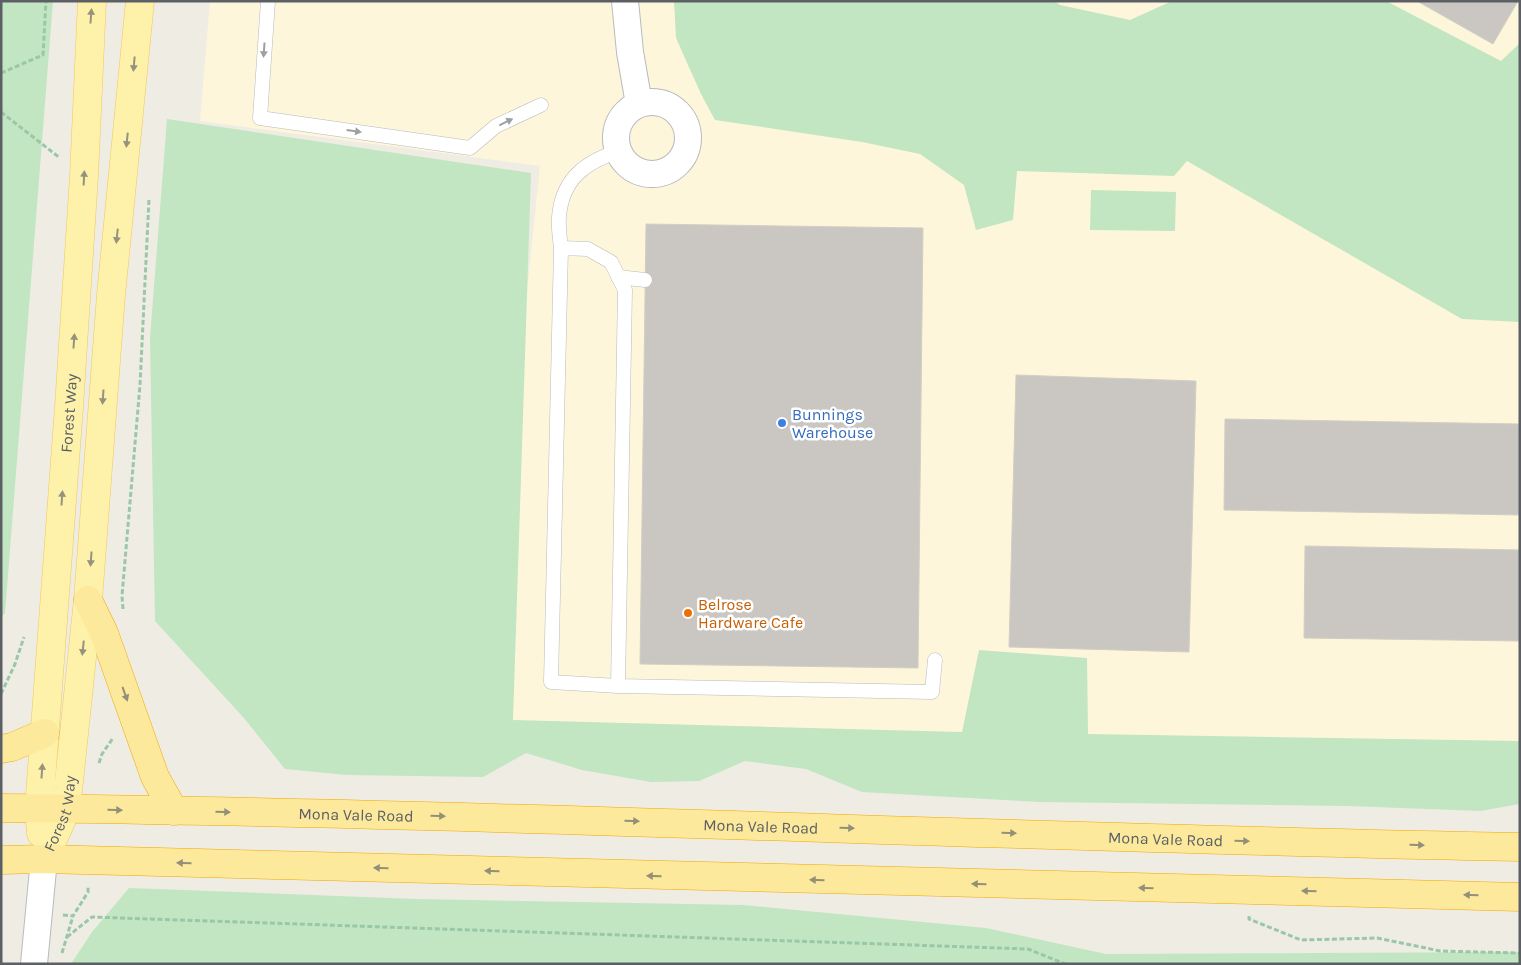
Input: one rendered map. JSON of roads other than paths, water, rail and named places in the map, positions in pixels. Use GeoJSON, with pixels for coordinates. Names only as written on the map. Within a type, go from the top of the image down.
{"type":"FeatureCollection","features":[{"type":"Feature","properties":{"kind":"highway"},"geometry":{"type":"LineString","coordinates":[[88,600],[104,633],[155,777],[174,811]]}},
{"type":"Feature","properties":{"kind":"highway"},"geometry":{"type":"LineString","coordinates":[[1,749],[12,747],[44,733]]}},
{"type":"Feature","properties":{"kind":"highway","name":"Mona Vale Road"},"geometry":{"type":"LineString","coordinates":[[1,808],[603,820],[1280,842],[1520,847]]}},
{"type":"Feature","properties":{"kind":"highway"},"geometry":{"type":"LineString","coordinates":[[1,860],[44,859],[1520,897]]}},
{"type":"Feature","properties":{"kind":"main road","name":"Forest Way"},"geometry":{"type":"LineString","coordinates":[[44,859],[39,808],[70,407],[92,1]]}},
{"type":"Feature","properties":{"kind":"main road","name":"Forest Way"},"geometry":{"type":"LineString","coordinates":[[44,859],[66,810],[88,600],[111,295],[140,1]]}},
{"type":"Feature","properties":{"kind":"street"},"geometry":{"type":"LineString","coordinates":[[625,1],[630,52],[639,104]]}},
{"type":"Feature","properties":{"kind":"street"},"geometry":{"type":"LineString","coordinates":[[662,103],[672,108],[686,126],[688,137],[684,153],[678,162],[669,169],[653,173],[642,172],[624,160],[619,151],[616,134],[619,123],[625,113],[639,104],[662,103]]}},
{"type":"Feature","properties":{"kind":"street"},"geometry":{"type":"LineString","coordinates":[[34,964],[44,859]]}},
{"type":"Feature","properties":{"kind":"lane"},"geometry":{"type":"LineString","coordinates":[[268,1],[260,118],[470,148],[496,126],[541,105]]}},
{"type":"Feature","properties":{"kind":"lane"},"geometry":{"type":"LineString","coordinates":[[619,151],[604,156],[575,174],[565,191],[559,217],[561,248],[551,682],[618,686],[932,692],[935,660]]}},
{"type":"Feature","properties":{"kind":"lane"},"geometry":{"type":"LineString","coordinates":[[561,248],[588,249],[611,262],[625,290],[618,686]]}},
{"type":"Feature","properties":{"kind":"lane"},"geometry":{"type":"LineString","coordinates":[[618,277],[645,280]]}},
{"type":"Feature","properties":{"kind":"place","name":"Bunnings Warehouse"},"geometry":{"type":"Point","coordinates":[782,423]}},
{"type":"Feature","properties":{"kind":"place","name":"Belrose Hardware Cafe"},"geometry":{"type":"Point","coordinates":[688,613]}}]}
